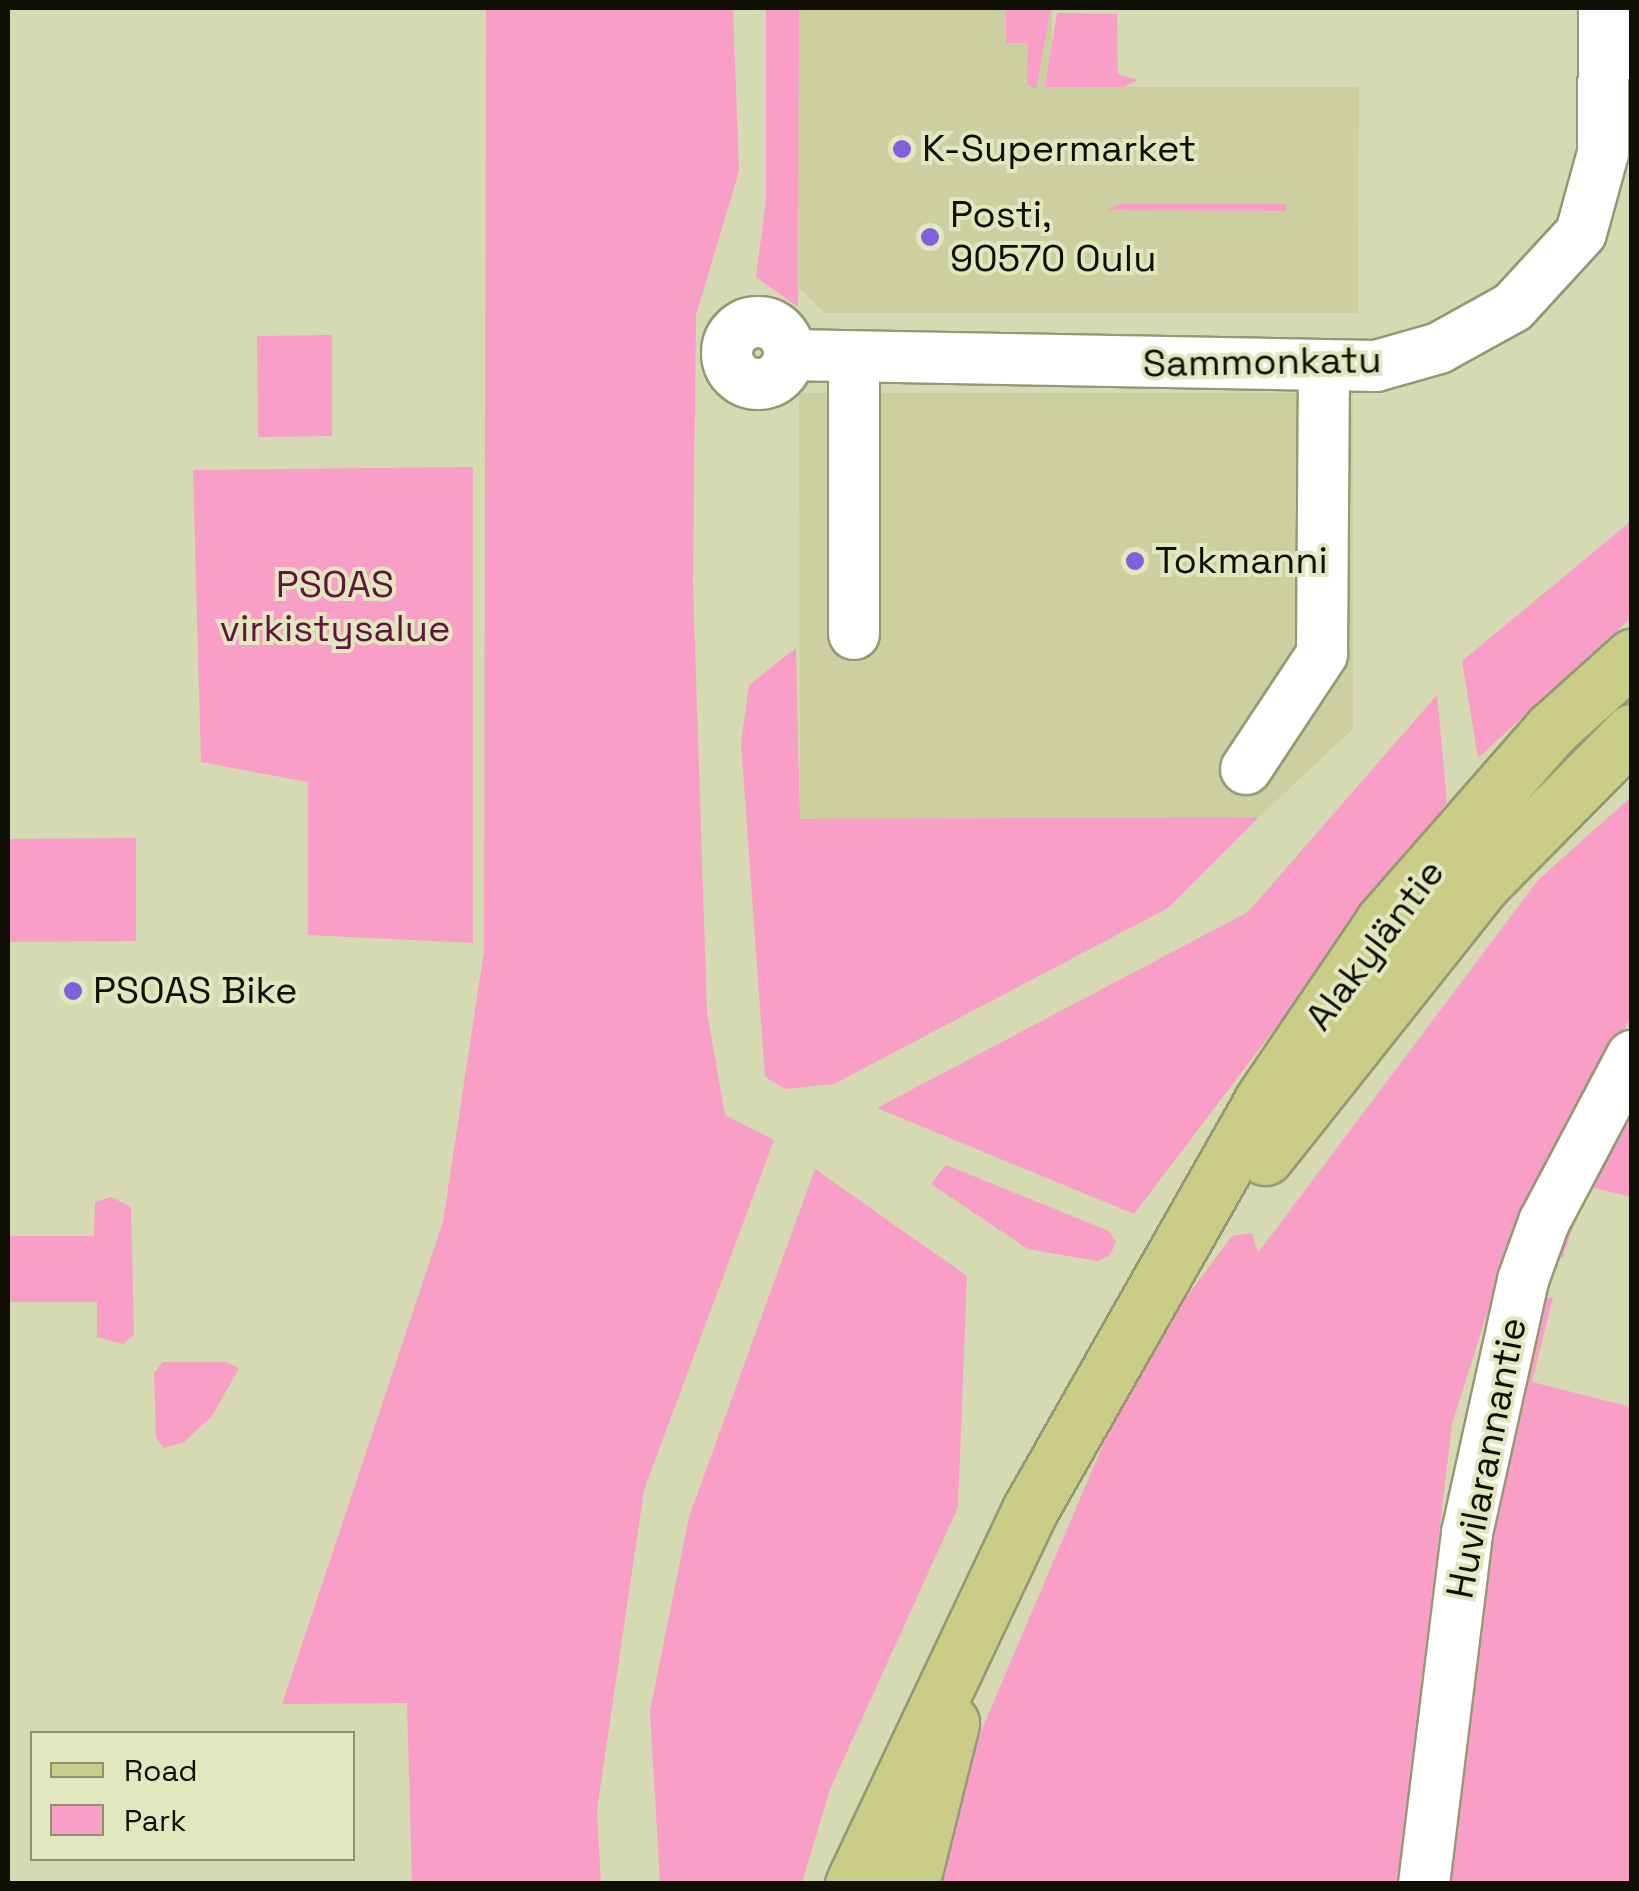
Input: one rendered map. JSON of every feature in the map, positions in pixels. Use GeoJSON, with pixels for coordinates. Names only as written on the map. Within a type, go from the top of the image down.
{"type":"FeatureCollection","features":[{"type":"Feature","properties":{"kind":"main road","name":"Alakyläntie"},"geometry":{"type":"LineString","coordinates":[[853,1884],[898,1779],[969,1648],[1031,1508],[1262,1101],[1383,922],[1552,730],[1632,658]]}},
{"type":"Feature","properties":{"kind":"main road","name":"Alakyläntie"},"geometry":{"type":"LineString","coordinates":[[1169,1269],[1226,1208],[1481,885],[1632,732]]}},
{"type":"Feature","properties":{"kind":"main road","name":"Alakyläntie"},"geometry":{"type":"LineString","coordinates":[[911,1884],[969,1648]]}},
{"type":"Feature","properties":{"kind":"street","name":"Sammonkatu"},"geometry":{"type":"LineString","coordinates":[[789,355],[1376,366],[1481,330],[1549,272],[1580,234],[1603,154],[1604,8]]}},
{"type":"Feature","properties":{"kind":"street"},"geometry":{"type":"LineString","coordinates":[[854,359],[854,634]]}},
{"type":"Feature","properties":{"kind":"street"},"geometry":{"type":"LineString","coordinates":[[1246,769],[1322,654],[1324,366]]}},
{"type":"Feature","properties":{"kind":"street","name":"Huvilarannantie"},"geometry":{"type":"LineString","coordinates":[[1424,1884],[1466,1533],[1523,1280],[1544,1222],[1632,1056]]}},
{"type":"Feature","properties":{"kind":"shaded area"},"geometry":{"type":"Polygon","coordinates":[[[799,8],[1052,8],[1052,87],[1359,87],[1358,313],[824,313],[799,288],[799,8]]]}},
{"type":"Feature","properties":{"kind":"shaded area"},"geometry":{"type":"Polygon","coordinates":[[[799,393],[1353,393],[1353,729],[1259,817],[800,819],[799,393]]]}},
{"type":"Feature","properties":{"kind":"green space"},"geometry":{"type":"Polygon","coordinates":[[[486,8],[733,8],[739,171],[696,315],[693,584],[707,1012],[725,1115],[774,1140],[644,1490],[597,1810],[601,1883],[412,1883],[407,1703],[282,1704],[443,1222],[484,951],[486,8]]]}},
{"type":"Feature","properties":{"kind":"green space"},"geometry":{"type":"Polygon","coordinates":[[[766,8],[799,8],[798,307],[756,277],[766,200],[766,8]]]}},
{"type":"Feature","properties":{"kind":"green space"},"geometry":{"type":"Polygon","coordinates":[[[1006,8],[1051,8],[1036,89],[1027,84],[1028,43],[1006,43],[1006,8]]]}},
{"type":"Feature","properties":{"kind":"green space"},"geometry":{"type":"Polygon","coordinates":[[[1057,13],[1117,14],[1118,74],[1138,80],[1124,87],[1045,87],[1057,13]]]}},
{"type":"Feature","properties":{"kind":"green space"},"geometry":{"type":"Polygon","coordinates":[[[1121,204],[1286,204],[1286,211],[1106,210],[1121,204]]]}},
{"type":"Feature","properties":{"kind":"green space"},"geometry":{"type":"Polygon","coordinates":[[[332,335],[332,436],[258,437],[257,336],[332,335]]]}},
{"type":"Feature","properties":{"kind":"green space","name":"PSOAS virkistysalue"},"geometry":{"type":"Polygon","coordinates":[[[473,467],[473,943],[308,935],[308,782],[201,762],[193,470],[473,467]]]}},
{"type":"Feature","properties":{"kind":"green space"},"geometry":{"type":"Polygon","coordinates":[[[1631,521],[1631,618],[1478,758],[1462,661],[1631,521]]]}},
{"type":"Feature","properties":{"kind":"green space"},"geometry":{"type":"Polygon","coordinates":[[[796,648],[800,819],[1259,817],[1168,908],[834,1084],[785,1089],[765,1077],[741,743],[749,685],[796,648]]]}},
{"type":"Feature","properties":{"kind":"green space"},"geometry":{"type":"Polygon","coordinates":[[[1437,695],[1447,802],[1134,1214],[877,1108],[1248,912],[1437,695]]]}},
{"type":"Feature","properties":{"kind":"green space"},"geometry":{"type":"Polygon","coordinates":[[[1631,797],[1631,1017],[1515,1225],[1452,1424],[1398,1883],[932,1884],[946,1814],[1102,1447],[1163,1328],[1232,1236],[1252,1233],[1258,1253],[1538,880],[1631,797]]]}},
{"type":"Feature","properties":{"kind":"green space"},"geometry":{"type":"Polygon","coordinates":[[[136,838],[136,941],[8,942],[8,839],[136,838]]]}},
{"type":"Feature","properties":{"kind":"green space"},"geometry":{"type":"Polygon","coordinates":[[[1631,1084],[1631,1197],[1587,1186],[1563,1257],[1545,1255],[1631,1084]]]}},
{"type":"Feature","properties":{"kind":"green space"},"geometry":{"type":"Polygon","coordinates":[[[946,1165],[1109,1231],[1116,1242],[1110,1255],[1097,1261],[1028,1249],[931,1184],[946,1165]]]}},
{"type":"Feature","properties":{"kind":"green space"},"geometry":{"type":"Polygon","coordinates":[[[815,1169],[967,1276],[958,1507],[830,1789],[802,1883],[660,1883],[650,1711],[689,1517],[815,1169]]]}},
{"type":"Feature","properties":{"kind":"green space"},"geometry":{"type":"Polygon","coordinates":[[[111,1197],[131,1207],[134,1335],[123,1344],[97,1337],[97,1302],[8,1302],[8,1236],[94,1236],[95,1202],[111,1197]]]}},
{"type":"Feature","properties":{"kind":"green space"},"geometry":{"type":"Polygon","coordinates":[[[1553,1297],[1532,1382],[1631,1407],[1631,1883],[1449,1884],[1476,1578],[1530,1301],[1553,1297]]]}},
{"type":"Feature","properties":{"kind":"green space"},"geometry":{"type":"Polygon","coordinates":[[[163,1362],[226,1362],[239,1368],[212,1416],[184,1442],[164,1448],[156,1437],[154,1373],[163,1362]]]}},
{"type":"Feature","properties":{"kind":"place","name":"K-Supermarket"},"geometry":{"type":"Point","coordinates":[902,149]}},
{"type":"Feature","properties":{"kind":"place","name":"Posti, 90570 Oulu"},"geometry":{"type":"Point","coordinates":[930,237]}},
{"type":"Feature","properties":{"kind":"place","name":"Tokmanni"},"geometry":{"type":"Point","coordinates":[1135,561]}},
{"type":"Feature","properties":{"kind":"place","name":"PSOAS Bike"},"geometry":{"type":"Point","coordinates":[73,991]}}]}
